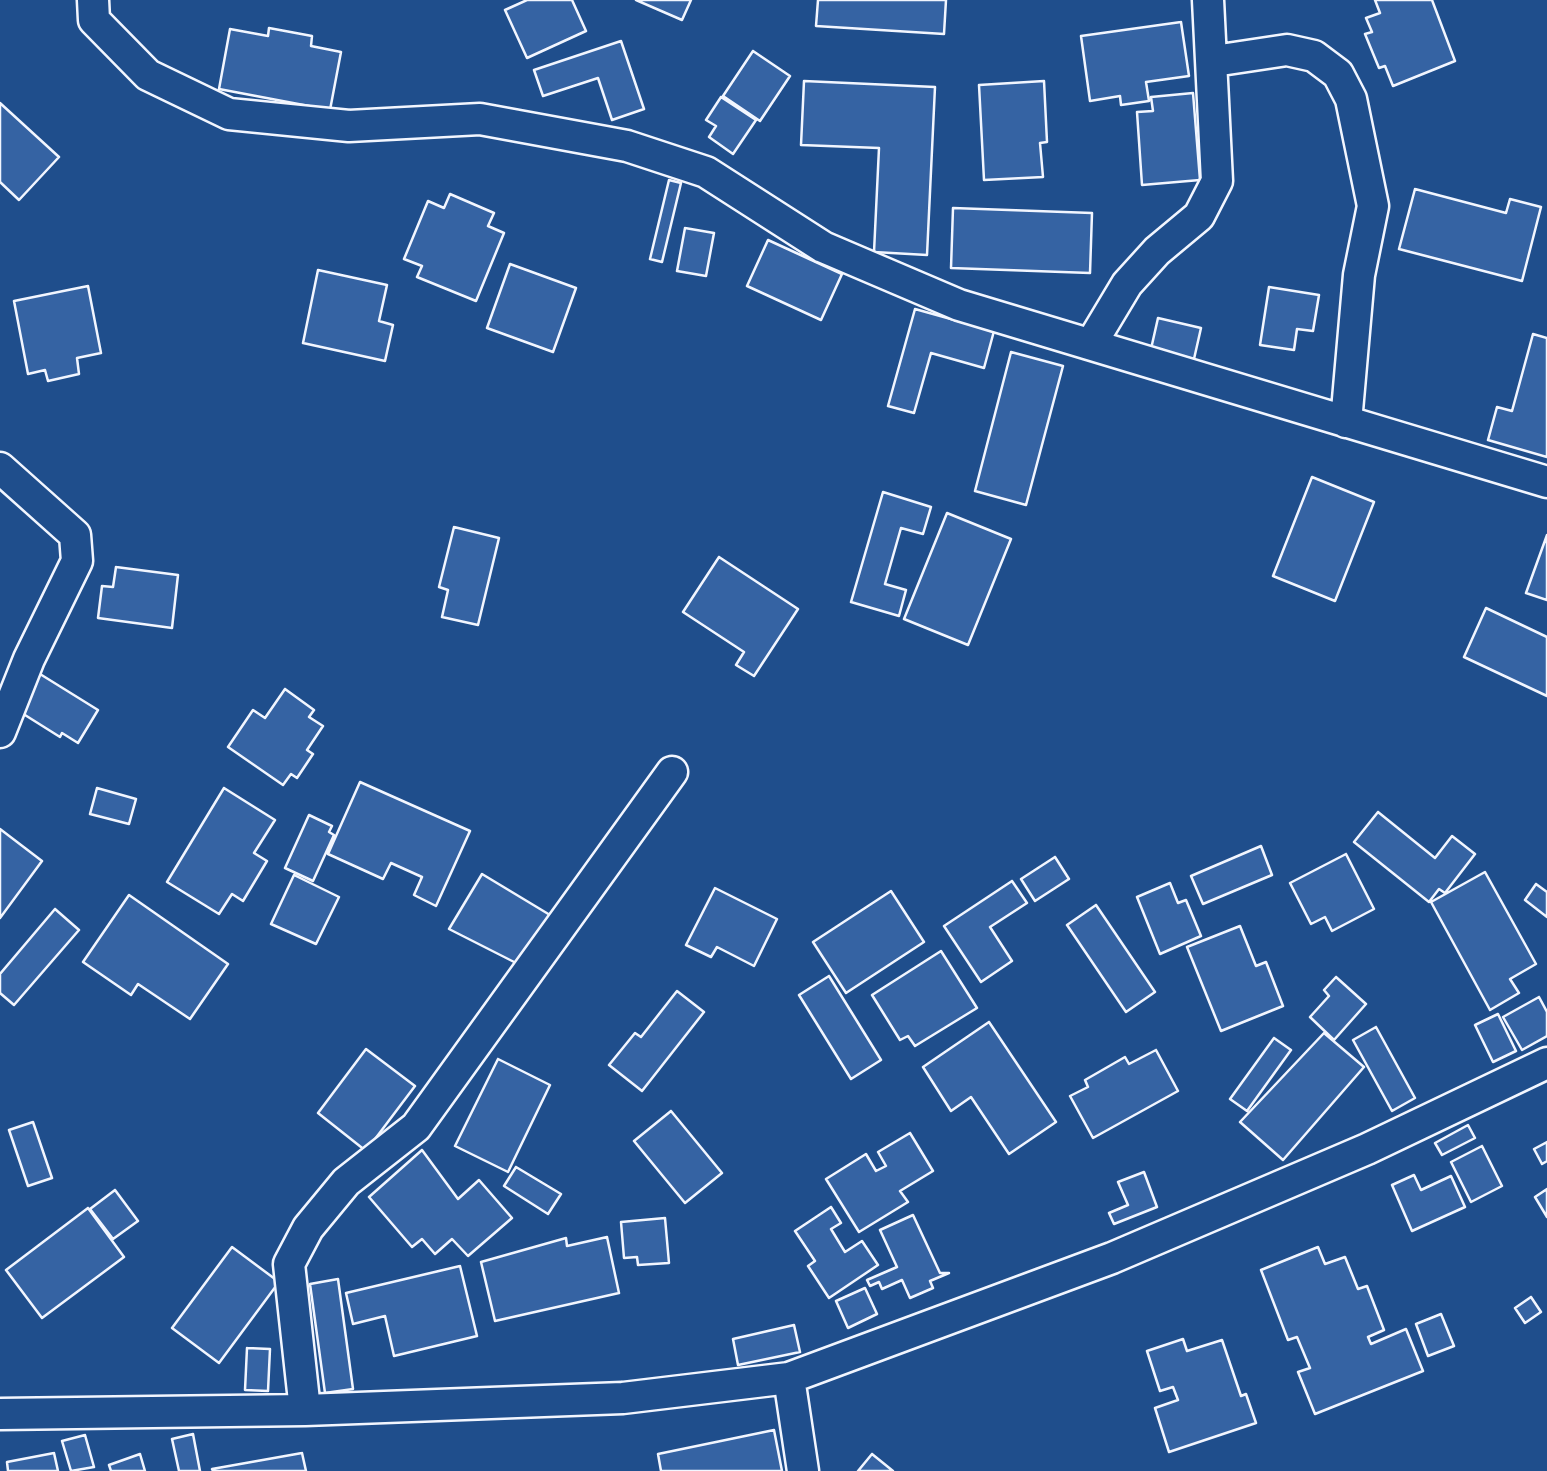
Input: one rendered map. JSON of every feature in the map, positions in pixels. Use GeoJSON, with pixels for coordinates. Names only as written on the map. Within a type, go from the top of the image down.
{"type":"FeatureCollection","features":[{"type":"Feature","properties":{"kind":"street"},"geometry":{"type":"LineString","coordinates":[[93,0],[94,20],[148,74],[229,114],[349,126],[480,119],[627,146],[706,172],[823,247],[959,305],[1547,482]]}},
{"type":"Feature","properties":{"kind":"street"},"geometry":{"type":"LineString","coordinates":[[1091,344],[1127,284],[1157,251],[1200,216],[1217,181],[1214,60],[1208,0]]}},
{"type":"Feature","properties":{"kind":"street"},"geometry":{"type":"LineString","coordinates":[[1214,60],[1287,50],[1314,56],[1338,74],[1351,98],[1373,206],[1359,276],[1346,422]]}},
{"type":"Feature","properties":{"kind":"street"},"geometry":{"type":"LineString","coordinates":[[0,468],[75,535],[77,562],[29,659],[0,732]]}},
{"type":"Feature","properties":{"kind":"street"},"geometry":{"type":"LineString","coordinates":[[305,1410],[289,1264],[308,1228],[346,1182],[416,1127],[672,772]]}},
{"type":"Feature","properties":{"kind":"street"},"geometry":{"type":"LineString","coordinates":[[0,1414],[305,1410],[623,1398],[788,1378],[1112,1258],[1367,1148],[1547,1063]]}},
{"type":"Feature","properties":{"kind":"street"},"geometry":{"type":"LineString","coordinates":[[788,1378],[803,1471]]}},
{"type":"Feature","properties":{"kind":"building"},"geometry":{"type":"Polygon","coordinates":[[[527,0],[572,0],[586,31],[527,58],[505,10],[527,0]]]}},
{"type":"Feature","properties":{"kind":"building"},"geometry":{"type":"Polygon","coordinates":[[[636,0],[691,0],[682,20],[636,0]]]}},
{"type":"Feature","properties":{"kind":"building"},"geometry":{"type":"Polygon","coordinates":[[[818,0],[946,0],[944,34],[816,26],[818,0]]]}},
{"type":"Feature","properties":{"kind":"building"},"geometry":{"type":"Polygon","coordinates":[[[1375,0],[1432,0],[1455,61],[1393,86],[1385,66],[1379,68],[1365,34],[1372,32],[1366,18],[1380,13],[1375,0]]]}},
{"type":"Feature","properties":{"kind":"building"},"geometry":{"type":"Polygon","coordinates":[[[1181,22],[1189,76],[1146,82],[1149,101],[1121,105],[1120,96],[1090,101],[1081,36],[1181,22]]]}},
{"type":"Feature","properties":{"kind":"building"},"geometry":{"type":"Polygon","coordinates":[[[269,28],[312,36],[311,46],[341,52],[330,110],[219,89],[230,29],[268,36],[269,28]]]}},
{"type":"Feature","properties":{"kind":"building"},"geometry":{"type":"Polygon","coordinates":[[[621,41],[644,109],[612,120],[598,78],[543,96],[534,70],[621,41]]]}},
{"type":"Feature","properties":{"kind":"building"},"geometry":{"type":"Polygon","coordinates":[[[753,51],[790,76],[760,121],[723,96],[753,51]]]}},
{"type":"Feature","properties":{"kind":"building"},"geometry":{"type":"Polygon","coordinates":[[[804,81],[935,87],[927,255],[874,252],[879,148],[801,145],[804,81]]]}},
{"type":"Feature","properties":{"kind":"building"},"geometry":{"type":"Polygon","coordinates":[[[1044,81],[1047,142],[1040,143],[1043,177],[984,180],[979,85],[1044,81]]]}},
{"type":"Feature","properties":{"kind":"building"},"geometry":{"type":"Polygon","coordinates":[[[1193,93],[1200,180],[1142,185],[1137,112],[1153,111],[1151,97],[1193,93]]]}},
{"type":"Feature","properties":{"kind":"building"},"geometry":{"type":"Polygon","coordinates":[[[721,97],[756,120],[733,154],[709,137],[716,126],[706,120],[721,97]]]}},
{"type":"Feature","properties":{"kind":"building"},"geometry":{"type":"Polygon","coordinates":[[[0,103],[59,157],[19,200],[0,182],[0,103]]]}},
{"type":"Feature","properties":{"kind":"building"},"geometry":{"type":"Polygon","coordinates":[[[669,180],[681,183],[662,262],[650,259],[669,180]]]}},
{"type":"Feature","properties":{"kind":"building"},"geometry":{"type":"Polygon","coordinates":[[[1415,189],[1506,213],[1510,199],[1541,207],[1522,281],[1399,249],[1415,189]]]}},
{"type":"Feature","properties":{"kind":"building"},"geometry":{"type":"Polygon","coordinates":[[[450,194],[494,213],[488,226],[504,233],[476,301],[417,277],[422,266],[404,259],[428,201],[444,208],[450,194]]]}},
{"type":"Feature","properties":{"kind":"building"},"geometry":{"type":"Polygon","coordinates":[[[953,208],[1092,213],[1090,273],[951,268],[953,208]]]}},
{"type":"Feature","properties":{"kind":"building"},"geometry":{"type":"Polygon","coordinates":[[[685,228],[714,233],[706,276],[677,271],[685,228]]]}},
{"type":"Feature","properties":{"kind":"building"},"geometry":{"type":"Polygon","coordinates":[[[768,240],[842,274],[821,320],[747,286],[768,240]]]}},
{"type":"Feature","properties":{"kind":"building"},"geometry":{"type":"Polygon","coordinates":[[[510,264],[576,288],[553,352],[487,328],[510,264]]]}},
{"type":"Feature","properties":{"kind":"building"},"geometry":{"type":"Polygon","coordinates":[[[318,270],[387,285],[379,321],[393,325],[385,361],[303,343],[318,270]]]}},
{"type":"Feature","properties":{"kind":"building"},"geometry":{"type":"Polygon","coordinates":[[[88,286],[101,353],[77,358],[79,374],[48,381],[45,370],[28,374],[14,301],[88,286]]]}},
{"type":"Feature","properties":{"kind":"building"},"geometry":{"type":"Polygon","coordinates":[[[1269,287],[1319,295],[1313,331],[1297,329],[1294,350],[1260,345],[1269,287]]]}},
{"type":"Feature","properties":{"kind":"building"},"geometry":{"type":"Polygon","coordinates":[[[915,309],[994,331],[984,368],[931,353],[914,413],[888,406],[915,309]]]}},
{"type":"Feature","properties":{"kind":"building"},"geometry":{"type":"Polygon","coordinates":[[[1158,318],[1201,328],[1194,359],[1151,349],[1158,318]]]}},
{"type":"Feature","properties":{"kind":"building"},"geometry":{"type":"Polygon","coordinates":[[[1533,334],[1547,338],[1547,457],[1488,440],[1497,407],[1512,411],[1533,334]]]}},
{"type":"Feature","properties":{"kind":"building"},"geometry":{"type":"Polygon","coordinates":[[[1011,352],[1063,366],[1026,505],[975,491],[1011,352]]]}},
{"type":"Feature","properties":{"kind":"building"},"geometry":{"type":"Polygon","coordinates":[[[1312,477],[1374,502],[1335,601],[1273,576],[1312,477]]]}},
{"type":"Feature","properties":{"kind":"building"},"geometry":{"type":"Polygon","coordinates":[[[883,492],[931,507],[923,534],[901,528],[885,584],[906,590],[899,616],[851,602],[883,492]]]}},
{"type":"Feature","properties":{"kind":"building"},"geometry":{"type":"Polygon","coordinates":[[[947,513],[1011,539],[968,645],[904,619],[947,513]]]}},
{"type":"Feature","properties":{"kind":"building"},"geometry":{"type":"Polygon","coordinates":[[[454,527],[499,538],[478,625],[442,617],[448,590],[439,587],[454,527]]]}},
{"type":"Feature","properties":{"kind":"building"},"geometry":{"type":"Polygon","coordinates":[[[1547,535],[1547,600],[1526,593],[1547,535]]]}},
{"type":"Feature","properties":{"kind":"building"},"geometry":{"type":"Polygon","coordinates":[[[719,557],[798,609],[754,676],[736,665],[744,652],[683,612],[719,557]]]}},
{"type":"Feature","properties":{"kind":"building"},"geometry":{"type":"Polygon","coordinates":[[[116,567],[178,575],[172,628],[98,618],[102,586],[113,587],[116,567]]]}},
{"type":"Feature","properties":{"kind":"building"},"geometry":{"type":"Polygon","coordinates":[[[1486,608],[1547,637],[1547,696],[1464,657],[1486,608]]]}},
{"type":"Feature","properties":{"kind":"building"},"geometry":{"type":"Polygon","coordinates":[[[40,674],[98,710],[78,743],[62,733],[60,737],[17,710],[40,674]]]}},
{"type":"Feature","properties":{"kind":"building"},"geometry":{"type":"Polygon","coordinates":[[[285,689],[314,710],[309,717],[323,726],[307,750],[313,754],[297,778],[291,774],[283,785],[228,747],[253,710],[265,718],[285,689]]]}},
{"type":"Feature","properties":{"kind":"building"},"geometry":{"type":"Polygon","coordinates":[[[360,782],[470,831],[436,906],[414,895],[422,877],[391,863],[383,879],[328,854],[360,782]]]}},
{"type":"Feature","properties":{"kind":"building"},"geometry":{"type":"Polygon","coordinates":[[[97,788],[136,799],[129,824],[90,814],[97,788]]]}},
{"type":"Feature","properties":{"kind":"building"},"geometry":{"type":"Polygon","coordinates":[[[224,788],[275,820],[254,853],[267,861],[243,901],[232,894],[219,914],[167,882],[224,788]]]}},
{"type":"Feature","properties":{"kind":"building"},"geometry":{"type":"Polygon","coordinates":[[[1378,812],[1435,858],[1452,836],[1475,854],[1445,893],[1439,889],[1429,902],[1354,842],[1378,812]]]}},
{"type":"Feature","properties":{"kind":"building"},"geometry":{"type":"Polygon","coordinates":[[[309,815],[332,826],[329,832],[334,835],[313,881],[285,868],[309,815]]]}},
{"type":"Feature","properties":{"kind":"building"},"geometry":{"type":"Polygon","coordinates":[[[0,829],[42,861],[0,918],[0,829]]]}},
{"type":"Feature","properties":{"kind":"building"},"geometry":{"type":"Polygon","coordinates":[[[1261,846],[1272,875],[1203,904],[1191,876],[1261,846]]]}},
{"type":"Feature","properties":{"kind":"building"},"geometry":{"type":"Polygon","coordinates":[[[1346,854],[1374,909],[1332,931],[1325,917],[1311,924],[1290,883],[1346,854]]]}},
{"type":"Feature","properties":{"kind":"building"},"geometry":{"type":"Polygon","coordinates":[[[1055,857],[1069,879],[1035,901],[1021,879],[1055,857]]]}},
{"type":"Feature","properties":{"kind":"building"},"geometry":{"type":"Polygon","coordinates":[[[1485,872],[1536,964],[1510,979],[1519,993],[1490,1010],[1431,902],[1485,872]]]}},
{"type":"Feature","properties":{"kind":"building"},"geometry":{"type":"Polygon","coordinates":[[[482,874],[550,915],[520,965],[449,929],[482,874]]]}},
{"type":"Feature","properties":{"kind":"building"},"geometry":{"type":"Polygon","coordinates":[[[294,875],[339,897],[316,944],[271,924],[294,875]]]}},
{"type":"Feature","properties":{"kind":"building"},"geometry":{"type":"Polygon","coordinates":[[[1012,881],[1027,903],[990,927],[1012,961],[981,982],[944,926],[1012,881]]]}},
{"type":"Feature","properties":{"kind":"building"},"geometry":{"type":"Polygon","coordinates":[[[1170,883],[1178,903],[1186,900],[1201,936],[1160,954],[1137,897],[1170,883]]]}},
{"type":"Feature","properties":{"kind":"building"},"geometry":{"type":"Polygon","coordinates":[[[1536,884],[1547,892],[1547,917],[1525,900],[1536,884]]]}},
{"type":"Feature","properties":{"kind":"building"},"geometry":{"type":"Polygon","coordinates":[[[715,888],[777,919],[754,966],[717,947],[711,957],[686,945],[715,888]]]}},
{"type":"Feature","properties":{"kind":"building"},"geometry":{"type":"Polygon","coordinates":[[[891,891],[924,942],[846,993],[813,942],[891,891]]]}},
{"type":"Feature","properties":{"kind":"building"},"geometry":{"type":"Polygon","coordinates":[[[129,895],[228,964],[190,1019],[138,984],[131,995],[83,962],[129,895]]]}},
{"type":"Feature","properties":{"kind":"building"},"geometry":{"type":"Polygon","coordinates":[[[1096,905],[1155,992],[1126,1012],[1067,925],[1096,905]]]}},
{"type":"Feature","properties":{"kind":"building"},"geometry":{"type":"Polygon","coordinates":[[[55,909],[79,930],[14,1005],[0,993],[0,974],[55,909]]]}},
{"type":"Feature","properties":{"kind":"building"},"geometry":{"type":"Polygon","coordinates":[[[1240,926],[1256,966],[1266,962],[1283,1006],[1221,1031],[1187,947],[1240,926]]]}},
{"type":"Feature","properties":{"kind":"building"},"geometry":{"type":"Polygon","coordinates":[[[941,951],[977,1008],[915,1046],[908,1036],[900,1040],[872,995],[941,951]]]}},
{"type":"Feature","properties":{"kind":"building"},"geometry":{"type":"Polygon","coordinates":[[[829,976],[881,1060],[851,1079],[799,995],[829,976]]]}},
{"type":"Feature","properties":{"kind":"building"},"geometry":{"type":"Polygon","coordinates":[[[1336,977],[1366,1004],[1334,1040],[1310,1017],[1329,996],[1324,990],[1336,977]]]}},
{"type":"Feature","properties":{"kind":"building"},"geometry":{"type":"Polygon","coordinates":[[[677,991],[704,1012],[642,1091],[609,1065],[635,1033],[641,1037],[677,991]]]}},
{"type":"Feature","properties":{"kind":"building"},"geometry":{"type":"Polygon","coordinates":[[[1539,997],[1547,1012],[1547,1036],[1522,1050],[1503,1017],[1539,997]]]}},
{"type":"Feature","properties":{"kind":"building"},"geometry":{"type":"Polygon","coordinates":[[[1498,1014],[1516,1051],[1493,1062],[1475,1025],[1498,1014]]]}},
{"type":"Feature","properties":{"kind":"building"},"geometry":{"type":"Polygon","coordinates":[[[989,1022],[1056,1122],[1009,1154],[971,1097],[951,1111],[923,1067],[989,1022]]]}},
{"type":"Feature","properties":{"kind":"building"},"geometry":{"type":"Polygon","coordinates":[[[1376,1027],[1415,1098],[1392,1111],[1353,1040],[1376,1027]]]}},
{"type":"Feature","properties":{"kind":"building"},"geometry":{"type":"Polygon","coordinates":[[[1324,1033],[1364,1067],[1283,1160],[1240,1122],[1324,1033]]]}},
{"type":"Feature","properties":{"kind":"building"},"geometry":{"type":"Polygon","coordinates":[[[1274,1038],[1291,1050],[1247,1111],[1230,1099],[1274,1038]]]}},
{"type":"Feature","properties":{"kind":"building"},"geometry":{"type":"Polygon","coordinates":[[[366,1049],[415,1086],[366,1151],[318,1113],[366,1049]]]}},
{"type":"Feature","properties":{"kind":"building"},"geometry":{"type":"Polygon","coordinates":[[[1156,1050],[1178,1091],[1093,1138],[1070,1096],[1088,1087],[1085,1080],[1125,1057],[1129,1064],[1156,1050]]]}},
{"type":"Feature","properties":{"kind":"building"},"geometry":{"type":"Polygon","coordinates":[[[498,1059],[550,1085],[508,1172],[455,1146],[498,1059]]]}},
{"type":"Feature","properties":{"kind":"building"},"geometry":{"type":"Polygon","coordinates":[[[671,1111],[722,1173],[685,1203],[634,1141],[671,1111]]]}},
{"type":"Feature","properties":{"kind":"building"},"geometry":{"type":"Polygon","coordinates":[[[33,1122],[52,1178],[28,1186],[9,1130],[33,1122]]]}},
{"type":"Feature","properties":{"kind":"building"},"geometry":{"type":"Polygon","coordinates":[[[1468,1125],[1475,1138],[1442,1155],[1435,1143],[1468,1125]]]}},
{"type":"Feature","properties":{"kind":"building"},"geometry":{"type":"Polygon","coordinates":[[[910,1133],[933,1171],[900,1191],[908,1202],[859,1232],[826,1179],[866,1154],[876,1171],[886,1166],[878,1152],[910,1133]]]}},
{"type":"Feature","properties":{"kind":"building"},"geometry":{"type":"Polygon","coordinates":[[[1547,1142],[1547,1161],[1542,1164],[1534,1149],[1547,1142]]]}},
{"type":"Feature","properties":{"kind":"building"},"geometry":{"type":"Polygon","coordinates":[[[1482,1146],[1502,1186],[1471,1202],[1451,1162],[1482,1146]]]}},
{"type":"Feature","properties":{"kind":"building"},"geometry":{"type":"Polygon","coordinates":[[[422,1150],[458,1199],[479,1180],[512,1218],[468,1256],[452,1239],[435,1254],[422,1239],[412,1247],[369,1197],[422,1150]]]}},
{"type":"Feature","properties":{"kind":"building"},"geometry":{"type":"Polygon","coordinates":[[[516,1167],[561,1194],[548,1214],[504,1186],[516,1167]]]}},
{"type":"Feature","properties":{"kind":"building"},"geometry":{"type":"Polygon","coordinates":[[[1144,1172],[1157,1207],[1114,1224],[1109,1213],[1128,1205],[1118,1182],[1144,1172]]]}},
{"type":"Feature","properties":{"kind":"building"},"geometry":{"type":"Polygon","coordinates":[[[1414,1175],[1421,1190],[1451,1176],[1465,1207],[1412,1231],[1392,1185],[1414,1175]]]}},
{"type":"Feature","properties":{"kind":"building"},"geometry":{"type":"Polygon","coordinates":[[[1547,1189],[1547,1217],[1535,1197],[1547,1189]]]}},
{"type":"Feature","properties":{"kind":"building"},"geometry":{"type":"Polygon","coordinates":[[[115,1190],[138,1221],[113,1239],[90,1209],[115,1190]]]}},
{"type":"Feature","properties":{"kind":"building"},"geometry":{"type":"Polygon","coordinates":[[[831,1207],[841,1223],[831,1229],[845,1252],[862,1241],[878,1265],[829,1298],[808,1266],[815,1261],[795,1231],[831,1207]]]}},
{"type":"Feature","properties":{"kind":"building"},"geometry":{"type":"Polygon","coordinates":[[[88,1208],[124,1257],[42,1318],[6,1270],[88,1208]]]}},
{"type":"Feature","properties":{"kind":"building"},"geometry":{"type":"Polygon","coordinates":[[[913,1215],[940,1273],[949,1273],[930,1281],[933,1288],[910,1298],[902,1280],[882,1289],[879,1282],[870,1286],[867,1280],[897,1267],[880,1230],[913,1215]]]}},
{"type":"Feature","properties":{"kind":"building"},"geometry":{"type":"Polygon","coordinates":[[[665,1218],[669,1263],[638,1265],[637,1257],[624,1258],[621,1222],[665,1218]]]}},
{"type":"Feature","properties":{"kind":"building"},"geometry":{"type":"Polygon","coordinates":[[[607,1237],[619,1293],[495,1321],[481,1262],[566,1238],[567,1246],[607,1237]]]}},
{"type":"Feature","properties":{"kind":"building"},"geometry":{"type":"Polygon","coordinates":[[[232,1247],[279,1282],[219,1363],[172,1328],[232,1247]]]}},
{"type":"Feature","properties":{"kind":"building"},"geometry":{"type":"Polygon","coordinates":[[[1318,1247],[1325,1264],[1345,1257],[1358,1289],[1367,1286],[1384,1330],[1368,1337],[1371,1344],[1406,1329],[1423,1371],[1315,1414],[1298,1372],[1310,1368],[1297,1337],[1288,1340],[1261,1270],[1318,1247]]]}},
{"type":"Feature","properties":{"kind":"building"},"geometry":{"type":"Polygon","coordinates":[[[460,1266],[477,1336],[394,1356],[385,1316],[353,1324],[346,1293],[460,1266]]]}},
{"type":"Feature","properties":{"kind":"building"},"geometry":{"type":"Polygon","coordinates":[[[338,1279],[353,1389],[325,1393],[310,1284],[338,1279]]]}},
{"type":"Feature","properties":{"kind":"building"},"geometry":{"type":"Polygon","coordinates":[[[865,1288],[877,1314],[848,1328],[836,1301],[865,1288]]]}},
{"type":"Feature","properties":{"kind":"building"},"geometry":{"type":"Polygon","coordinates":[[[1531,1297],[1541,1312],[1525,1323],[1515,1308],[1531,1297]]]}},
{"type":"Feature","properties":{"kind":"building"},"geometry":{"type":"Polygon","coordinates":[[[1441,1314],[1454,1346],[1428,1356],[1416,1324],[1441,1314]]]}},
{"type":"Feature","properties":{"kind":"building"},"geometry":{"type":"Polygon","coordinates":[[[794,1325],[800,1352],[738,1365],[733,1339],[794,1325]]]}},
{"type":"Feature","properties":{"kind":"building"},"geometry":{"type":"Polygon","coordinates":[[[1183,1339],[1187,1351],[1222,1340],[1241,1396],[1246,1394],[1256,1423],[1169,1452],[1155,1408],[1178,1400],[1173,1387],[1160,1391],[1147,1351],[1183,1339]]]}},
{"type":"Feature","properties":{"kind":"building"},"geometry":{"type":"Polygon","coordinates":[[[247,1348],[270,1349],[268,1391],[245,1390],[247,1348]]]}},
{"type":"Feature","properties":{"kind":"building"},"geometry":{"type":"Polygon","coordinates":[[[774,1430],[782,1471],[661,1471],[658,1454],[774,1430]]]}},
{"type":"Feature","properties":{"kind":"building"},"geometry":{"type":"Polygon","coordinates":[[[193,1434],[200,1471],[179,1471],[172,1439],[193,1434]]]}},
{"type":"Feature","properties":{"kind":"building"},"geometry":{"type":"Polygon","coordinates":[[[85,1435],[94,1467],[71,1471],[62,1441],[85,1435]]]}},
{"type":"Feature","properties":{"kind":"building"},"geometry":{"type":"Polygon","coordinates":[[[54,1453],[58,1471],[8,1471],[7,1462],[54,1453]]]}},
{"type":"Feature","properties":{"kind":"building"},"geometry":{"type":"Polygon","coordinates":[[[302,1453],[306,1471],[212,1469],[302,1453]]]}},
{"type":"Feature","properties":{"kind":"building"},"geometry":{"type":"Polygon","coordinates":[[[140,1454],[145,1471],[111,1471],[109,1465],[140,1454]]]}},
{"type":"Feature","properties":{"kind":"building"},"geometry":{"type":"Polygon","coordinates":[[[872,1454],[893,1471],[858,1471],[872,1454]]]}}]}
